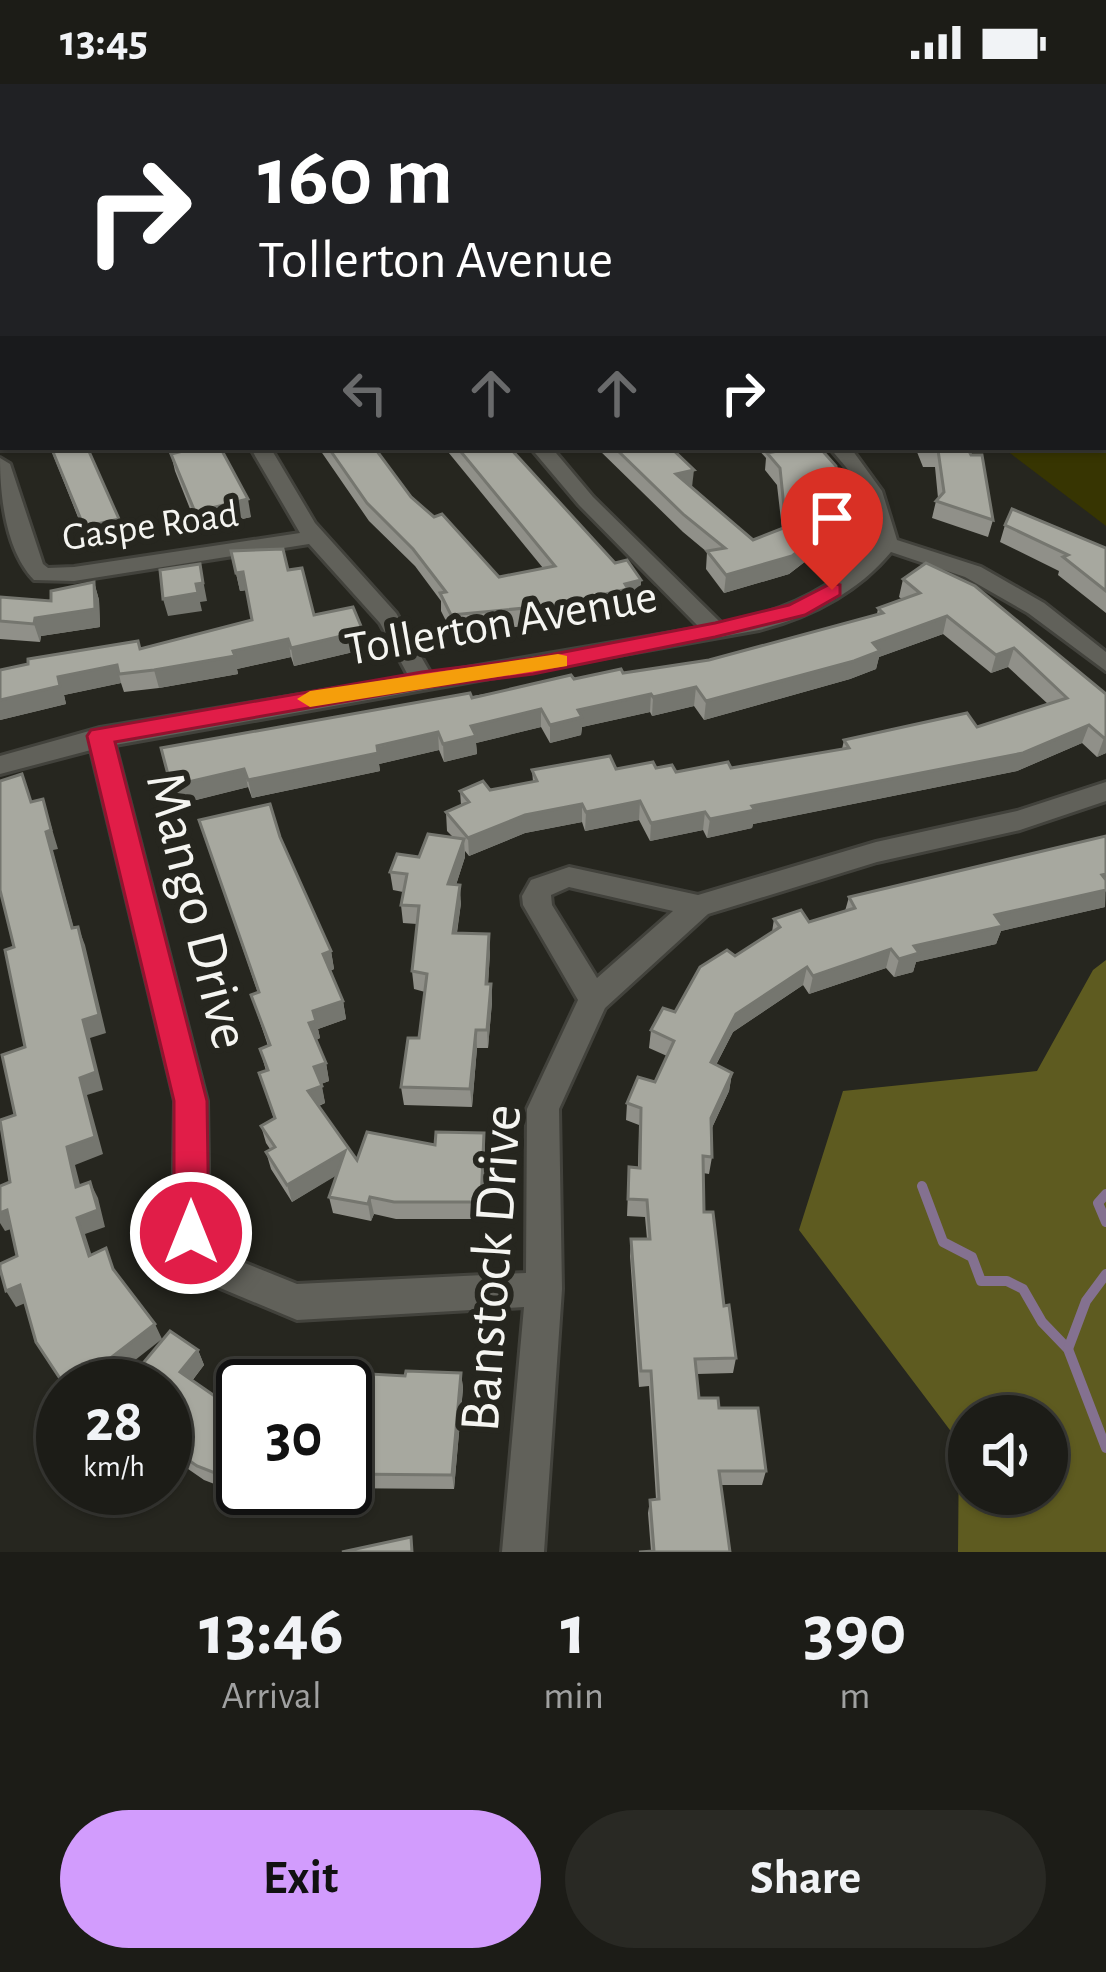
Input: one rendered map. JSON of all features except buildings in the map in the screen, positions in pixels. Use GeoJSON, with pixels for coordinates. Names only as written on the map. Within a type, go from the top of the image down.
{"type":"FeatureCollection","features":[{"type":"Feature","properties":{"kind":"street"},"geometry":{"type":"LineString","coordinates":[[262,450],[314,537],[381,604],[409,643],[422,680]]}},
{"type":"Feature","properties":{"kind":"street"},"geometry":{"type":"LineString","coordinates":[[543,450],[586,501],[715,630]]}},
{"type":"Feature","properties":{"kind":"street"},"geometry":{"type":"LineString","coordinates":[[843,450],[854,459],[878,500],[886,544],[974,572],[1036,608],[1106,664]]}},
{"type":"Feature","properties":{"kind":"street","name":"Gaspe Road"},"geometry":{"type":"LineString","coordinates":[[0,464],[33,566],[42,575],[314,537]]}},
{"type":"Feature","properties":{"kind":"street","name":"Tollerton Avenue"},"geometry":{"type":"LineString","coordinates":[[0,765],[100,736],[422,680],[533,666],[797,610],[868,569],[886,544]]}},
{"type":"Feature","properties":{"kind":"street","name":"Mango Drive"},"geometry":{"type":"LineString","coordinates":[[100,736],[191,1101],[191,1233],[207,1265],[297,1302],[544,1289]]}},
{"type":"Feature","properties":{"kind":"street","name":"Banstock Drive"},"geometry":{"type":"LineString","coordinates":[[523,1552],[544,1289],[544,1109],[593,1000],[698,906],[876,852],[1020,820],[1106,791]]}},
{"type":"Feature","properties":{"kind":"street","name":"Banstock Drive"},"geometry":{"type":"LineString","coordinates":[[593,1000],[540,916],[538,890],[550,880],[569,878],[698,906]]}},
{"type":"Feature","properties":{"kind":"shaded area"},"geometry":{"type":"Polygon","coordinates":[[[1006,450],[1106,450],[1106,526],[1006,450]]]}},
{"type":"Feature","properties":{"kind":"shaded area"},"geometry":{"type":"Polygon","coordinates":[[[1106,960],[1106,1552],[958,1552],[958,1515],[1068,1515],[1068,1395],[948,1395],[948,1427],[799,1230],[843,1091],[1037,1071],[1093,970],[1106,960]]]}},
{"type":"Feature","properties":{"kind":"waterway"},"geometry":{"type":"LineString","coordinates":[[922,1186],[943,1242],[972,1257],[981,1281],[1007,1281],[1023,1289],[1042,1322],[1068,1349]]}},
{"type":"Feature","properties":{"kind":"waterway"},"geometry":{"type":"LineString","coordinates":[[1106,1194],[1098,1203],[1106,1222]]}},
{"type":"Feature","properties":{"kind":"waterway"},"geometry":{"type":"LineString","coordinates":[[1068,1349],[1086,1301],[1106,1274]]}},
{"type":"Feature","properties":{"kind":"waterway"},"geometry":{"type":"LineString","coordinates":[[1068,1349],[1106,1448]]}},
{"type":"Feature","properties":{"kind":"slow traffic"},"geometry":{"type":"LineString","coordinates":[[310,699],[558,661]]}},
{"type":"Feature","properties":{"kind":"route"},"geometry":{"type":"LineString","coordinates":[[191,1233],[191,1101],[100,736],[422,680],[533,666],[715,630],[797,610],[832,590]]}}]}
